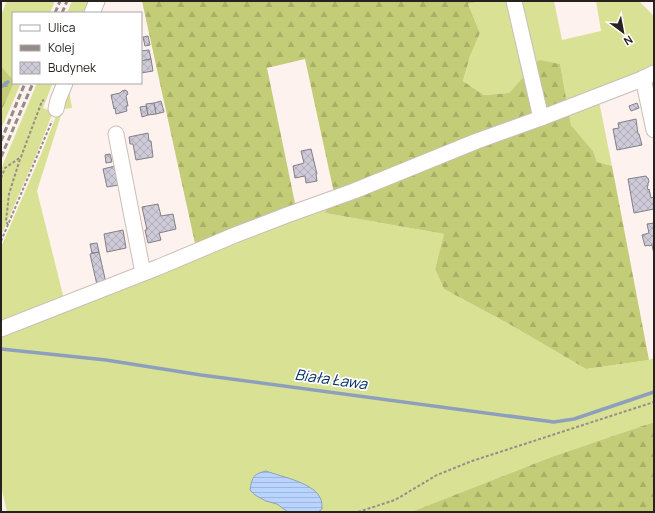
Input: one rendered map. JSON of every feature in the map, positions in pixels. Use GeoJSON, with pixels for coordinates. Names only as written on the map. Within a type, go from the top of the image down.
{"type":"FeatureCollection","features":[{"type":"Feature","properties":{"kind":"street"},"geometry":{"type":"LineString","coordinates":[[92,12],[97,1]]}},
{"type":"Feature","properties":{"kind":"street"},"geometry":{"type":"LineString","coordinates":[[514,1],[541,118]]}},
{"type":"Feature","properties":{"kind":"street"},"geometry":{"type":"LineString","coordinates":[[1,329],[235,235],[354,191],[477,141],[649,76],[654,130]]}},
{"type":"Feature","properties":{"kind":"street"},"geometry":{"type":"LineString","coordinates":[[56,109],[63,87]]}},
{"type":"Feature","properties":{"kind":"street"},"geometry":{"type":"LineString","coordinates":[[116,134],[143,273]]}},
{"type":"Feature","properties":{"kind":"path"},"geometry":{"type":"LineString","coordinates":[[8,225],[6,221],[9,194],[42,101],[63,87]]}},
{"type":"Feature","properties":{"kind":"path"},"geometry":{"type":"LineString","coordinates":[[1,241],[42,146],[56,109]]}},
{"type":"Feature","properties":{"kind":"path"},"geometry":{"type":"LineString","coordinates":[[1,178],[5,168],[21,157]]}},
{"type":"Feature","properties":{"kind":"path"},"geometry":{"type":"LineString","coordinates":[[358,512],[395,500],[437,475],[472,461],[654,402]]}},
{"type":"Feature","properties":{"kind":"green space"},"geometry":{"type":"Polygon","coordinates":[[[7,1],[55,1],[50,12],[12,12],[12,79],[1,66],[1,15],[7,1]]]}},
{"type":"Feature","properties":{"kind":"green space"},"geometry":{"type":"Polygon","coordinates":[[[72,1],[93,1],[88,12],[67,12],[72,1]]]}},
{"type":"Feature","properties":{"kind":"green space"},"geometry":{"type":"Polygon","coordinates":[[[142,1],[480,1],[468,4],[480,33],[470,56],[463,81],[484,95],[509,93],[539,60],[560,64],[571,125],[593,151],[597,162],[612,166],[649,360],[586,369],[509,324],[444,289],[435,269],[444,234],[325,213],[334,193],[305,59],[267,68],[296,208],[196,248],[142,1]]]}},
{"type":"Feature","properties":{"kind":"green space"},"geometry":{"type":"Polygon","coordinates":[[[480,1],[554,1],[562,40],[601,31],[596,1],[639,1],[654,16],[654,109],[648,79],[597,91],[612,166],[597,162],[593,151],[571,125],[560,64],[539,61],[509,93],[484,95],[463,81],[470,56],[480,33],[468,4],[480,1]]]}},
{"type":"Feature","properties":{"kind":"green space"},"geometry":{"type":"Polygon","coordinates":[[[1,66],[12,79],[12,84],[14,84],[1,112],[1,66]]]}},
{"type":"Feature","properties":{"kind":"green space"},"geometry":{"type":"Polygon","coordinates":[[[14,84],[21,84],[1,129],[1,112],[14,84]]]}},
{"type":"Feature","properties":{"kind":"green space"},"geometry":{"type":"Polygon","coordinates":[[[37,84],[58,84],[52,85],[43,108],[53,112],[1,236],[1,169],[37,84]]]}},
{"type":"Feature","properties":{"kind":"green space"},"geometry":{"type":"Polygon","coordinates":[[[67,88],[69,91],[72,108],[64,109],[62,112],[37,191],[64,299],[334,193],[325,213],[444,234],[435,269],[444,289],[509,324],[586,369],[654,358],[654,422],[554,456],[411,512],[7,512],[1,486],[1,247],[42,152],[67,88]]]}},
{"type":"Feature","properties":{"kind":"green space"},"geometry":{"type":"Polygon","coordinates":[[[654,422],[654,512],[411,512],[554,456],[654,422]]]}},
{"type":"Feature","properties":{"kind":"water"},"geometry":{"type":"Polygon","coordinates":[[[266,471],[298,481],[313,489],[321,500],[322,509],[318,512],[288,512],[277,504],[266,501],[255,495],[250,490],[254,476],[266,471]]]}},
{"type":"Feature","properties":{"kind":"building"},"geometry":{"type":"Polygon","coordinates":[[[148,36],[150,45],[145,46],[143,37],[148,36]]]}},
{"type":"Feature","properties":{"kind":"building"},"geometry":{"type":"Polygon","coordinates":[[[149,50],[151,59],[142,61],[142,51],[149,50]]]}},
{"type":"Feature","properties":{"kind":"building"},"geometry":{"type":"Polygon","coordinates":[[[151,59],[153,71],[142,73],[142,61],[151,59]]]}},
{"type":"Feature","properties":{"kind":"building"},"geometry":{"type":"Polygon","coordinates":[[[125,90],[128,94],[126,96],[128,106],[126,106],[127,111],[116,114],[111,95],[125,90]]]}},
{"type":"Feature","properties":{"kind":"building"},"geometry":{"type":"Polygon","coordinates":[[[161,101],[164,112],[156,114],[154,103],[161,101]]]}},
{"type":"Feature","properties":{"kind":"building"},"geometry":{"type":"Polygon","coordinates":[[[154,103],[156,114],[148,115],[146,104],[154,103]]]}},
{"type":"Feature","properties":{"kind":"building"},"geometry":{"type":"Polygon","coordinates":[[[637,103],[639,108],[631,111],[629,106],[637,103]]]}},
{"type":"Feature","properties":{"kind":"building"},"geometry":{"type":"Polygon","coordinates":[[[146,106],[148,115],[142,117],[140,107],[146,106]]]}},
{"type":"Feature","properties":{"kind":"building"},"geometry":{"type":"Polygon","coordinates":[[[636,119],[638,134],[642,145],[617,150],[613,129],[619,128],[618,123],[636,119]]]}},
{"type":"Feature","properties":{"kind":"building"},"geometry":{"type":"Polygon","coordinates":[[[148,133],[149,141],[151,141],[153,157],[136,160],[133,144],[130,144],[129,137],[148,133]]]}},
{"type":"Feature","properties":{"kind":"building"},"geometry":{"type":"Polygon","coordinates":[[[311,149],[317,174],[317,181],[306,183],[305,176],[295,178],[293,166],[304,163],[301,151],[311,149]]]}},
{"type":"Feature","properties":{"kind":"building"},"geometry":{"type":"Polygon","coordinates":[[[110,154],[112,162],[106,163],[105,155],[110,154]]]}},
{"type":"Feature","properties":{"kind":"building"},"geometry":{"type":"Polygon","coordinates":[[[115,166],[119,185],[107,187],[103,169],[115,166]]]}},
{"type":"Feature","properties":{"kind":"building"},"geometry":{"type":"Polygon","coordinates":[[[646,176],[649,182],[647,186],[651,198],[654,197],[654,209],[634,213],[628,179],[646,176]]]}},
{"type":"Feature","properties":{"kind":"building"},"geometry":{"type":"Polygon","coordinates":[[[158,204],[161,216],[173,214],[176,229],[159,233],[161,240],[148,243],[142,207],[158,204]]]}},
{"type":"Feature","properties":{"kind":"building"},"geometry":{"type":"Polygon","coordinates":[[[654,223],[654,254],[652,245],[645,246],[642,235],[649,233],[647,224],[654,223]]]}},
{"type":"Feature","properties":{"kind":"building"},"geometry":{"type":"Polygon","coordinates":[[[123,230],[126,248],[107,252],[104,234],[123,230]]]}},
{"type":"Feature","properties":{"kind":"building"},"geometry":{"type":"Polygon","coordinates":[[[97,243],[99,252],[92,253],[90,244],[97,243]]]}},
{"type":"Feature","properties":{"kind":"building"},"geometry":{"type":"Polygon","coordinates":[[[99,252],[106,283],[97,285],[90,254],[99,252]]]}},
{"type":"Feature","properties":{"kind":"waterway"},"geometry":{"type":"LineString","coordinates":[[1,87],[8,82]]}},
{"type":"Feature","properties":{"kind":"waterway","name":"Biała Ława"},"geometry":{"type":"LineString","coordinates":[[1,349],[106,360],[201,375],[554,422],[574,419],[654,392]]}},
{"type":"Feature","properties":{"kind":"railway"},"geometry":{"type":"LineString","coordinates":[[55,12],[60,1]]}},
{"type":"Feature","properties":{"kind":"railway"},"geometry":{"type":"LineString","coordinates":[[62,12],[67,1]]}},
{"type":"Feature","properties":{"kind":"railway"},"geometry":{"type":"LineString","coordinates":[[1,141],[25,84]]}},
{"type":"Feature","properties":{"kind":"railway"},"geometry":{"type":"LineString","coordinates":[[1,157],[33,84]]}}]}
